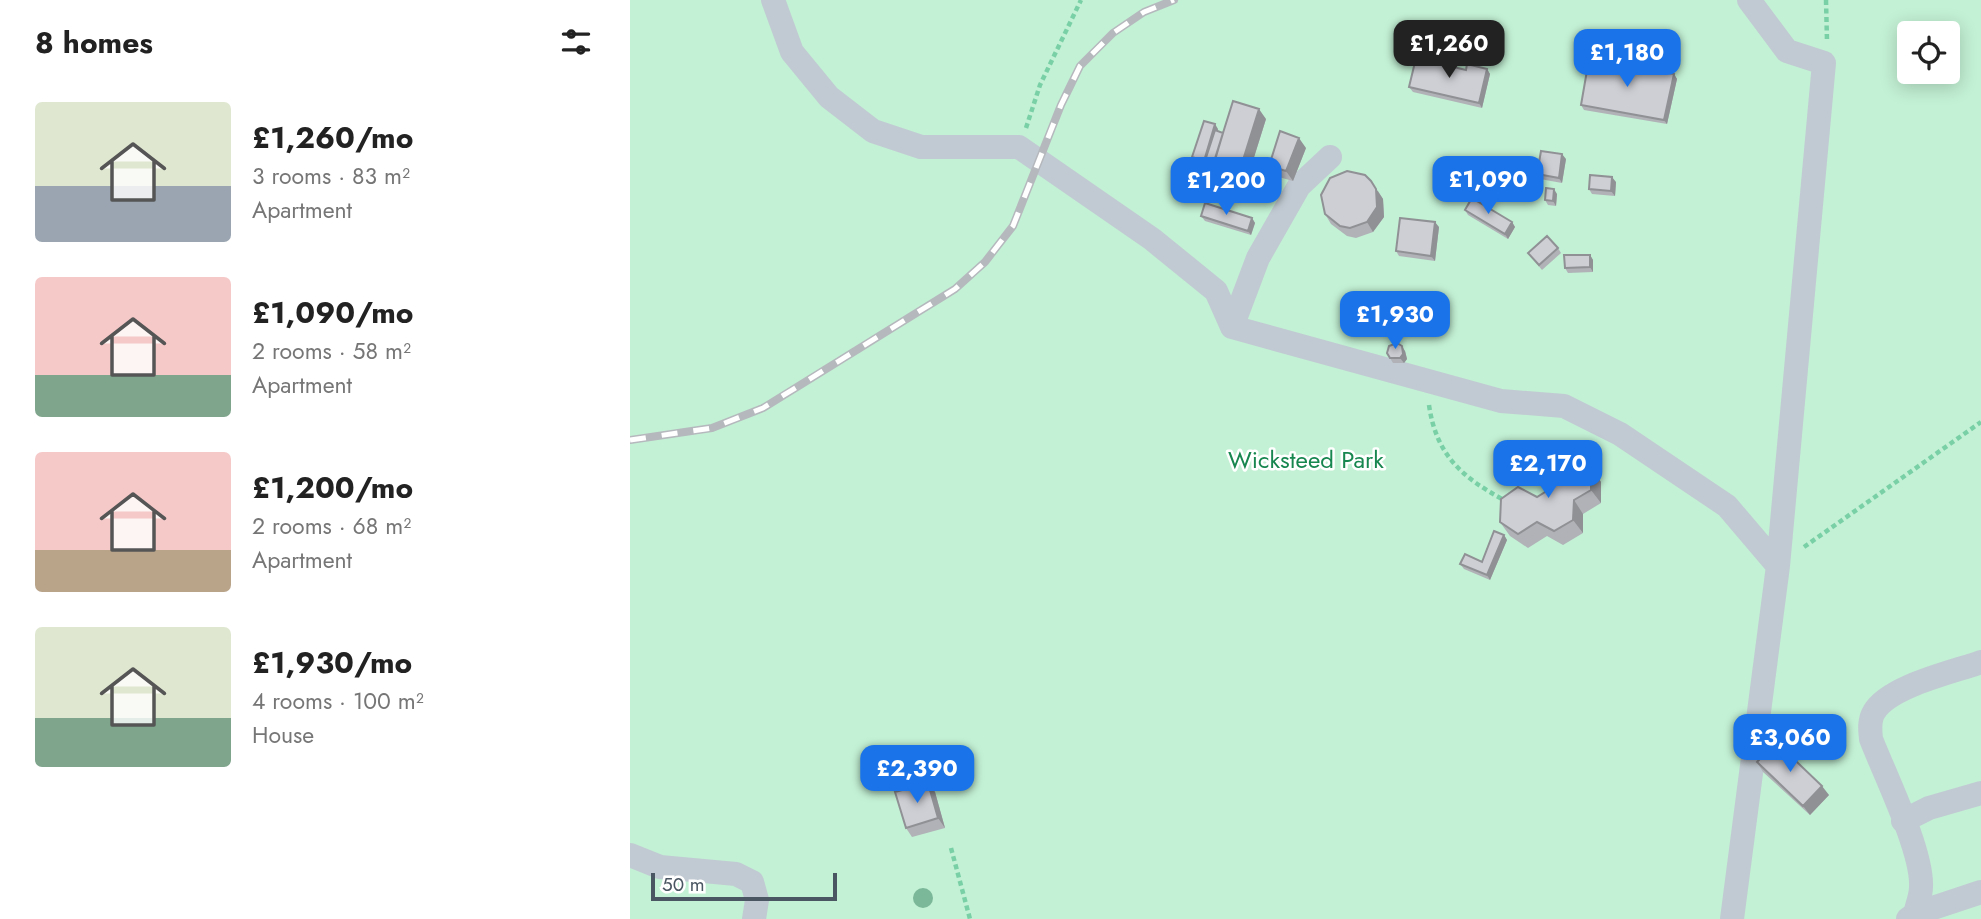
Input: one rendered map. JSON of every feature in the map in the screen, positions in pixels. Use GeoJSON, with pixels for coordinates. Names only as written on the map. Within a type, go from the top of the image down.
{"type":"FeatureCollection","features":[{"type":"Feature","properties":{"kind":"lane"},"geometry":{"type":"LineString","coordinates":[[773,0],[792,52],[828,97],[873,131],[921,147],[1018,147],[1152,239],[1216,292],[1232,327]]}},
{"type":"Feature","properties":{"kind":"lane"},"geometry":{"type":"LineString","coordinates":[[1732,919],[1778,566],[1824,63],[1787,51],[1749,0]]}},
{"type":"Feature","properties":{"kind":"lane"},"geometry":{"type":"LineString","coordinates":[[1232,327],[1258,258],[1299,186],[1330,157]]}},
{"type":"Feature","properties":{"kind":"lane"},"geometry":{"type":"LineString","coordinates":[[1232,327],[1501,401],[1563,406],[1620,434],[1727,506],[1778,566]]}},
{"type":"Feature","properties":{"kind":"lane"},"geometry":{"type":"LineString","coordinates":[[1911,916],[1921,889],[1920,873],[1871,739],[1870,724],[1874,712],[1898,691],[1981,662]]}},
{"type":"Feature","properties":{"kind":"lane"},"geometry":{"type":"LineString","coordinates":[[1903,821],[1929,808],[1981,793]]}},
{"type":"Feature","properties":{"kind":"lane"},"geometry":{"type":"LineString","coordinates":[[630,855],[660,867],[736,874],[752,882],[757,900],[754,919]]}},
{"type":"Feature","properties":{"kind":"lane"},"geometry":{"type":"LineString","coordinates":[[1911,916],[1981,892]]}},
{"type":"Feature","properties":{"kind":"path"},"geometry":{"type":"LineString","coordinates":[[1018,147],[1040,85],[1081,0]]}},
{"type":"Feature","properties":{"kind":"path"},"geometry":{"type":"LineString","coordinates":[[1824,63],[1828,34],[1826,0]]}},
{"type":"Feature","properties":{"kind":"path"},"geometry":{"type":"LineString","coordinates":[[1426,379],[1435,431],[1452,464],[1476,484],[1508,502]]}},
{"type":"Feature","properties":{"kind":"path"},"geometry":{"type":"LineString","coordinates":[[1778,566],[1981,422]]}},
{"type":"Feature","properties":{"kind":"path"},"geometry":{"type":"LineString","coordinates":[[951,848],[970,919]]}},
{"type":"Feature","properties":{"kind":"green space","name":"Wicksteed Park"},"geometry":{"type":"Polygon","coordinates":[[[630,0],[1981,0],[1981,919],[630,919],[630,0]]]}},
{"type":"Feature","properties":{"kind":"building"},"geometry":{"type":"Polygon","coordinates":[[[1416,58],[1466,70],[1467,64],[1487,69],[1479,103],[1409,87],[1416,58]]]}},
{"type":"Feature","properties":{"kind":"building"},"geometry":{"type":"Polygon","coordinates":[[[1589,59],[1674,74],[1664,120],[1581,105],[1589,59]]]}},
{"type":"Feature","properties":{"kind":"building"},"geometry":{"type":"Polygon","coordinates":[[[1233,101],[1259,109],[1233,192],[1207,184],[1233,101]]]}},
{"type":"Feature","properties":{"kind":"building"},"geometry":{"type":"Polygon","coordinates":[[[1204,121],[1215,124],[1204,161],[1192,157],[1204,121]]]}},
{"type":"Feature","properties":{"kind":"building"},"geometry":{"type":"Polygon","coordinates":[[[1215,130],[1223,133],[1212,170],[1203,167],[1215,130]]]}},
{"type":"Feature","properties":{"kind":"building"},"geometry":{"type":"Polygon","coordinates":[[[1280,131],[1299,138],[1286,171],[1269,166],[1280,131]]]}},
{"type":"Feature","properties":{"kind":"building"},"geometry":{"type":"Polygon","coordinates":[[[1541,151],[1562,154],[1559,178],[1537,174],[1541,151]]]}},
{"type":"Feature","properties":{"kind":"building"},"geometry":{"type":"Polygon","coordinates":[[[1347,171],[1365,175],[1371,181],[1376,189],[1377,207],[1367,222],[1350,228],[1340,226],[1325,214],[1321,195],[1330,178],[1347,171]]]}},
{"type":"Feature","properties":{"kind":"building"},"geometry":{"type":"Polygon","coordinates":[[[1590,175],[1612,177],[1611,191],[1589,189],[1590,175]]]}},
{"type":"Feature","properties":{"kind":"building"},"geometry":{"type":"Polygon","coordinates":[[[1546,188],[1554,189],[1553,201],[1545,200],[1546,188]]]}},
{"type":"Feature","properties":{"kind":"building"},"geometry":{"type":"Polygon","coordinates":[[[1473,196],[1512,222],[1505,234],[1465,210],[1473,196]]]}},
{"type":"Feature","properties":{"kind":"building"},"geometry":{"type":"Polygon","coordinates":[[[1205,203],[1252,218],[1248,231],[1201,216],[1205,203]]]}},
{"type":"Feature","properties":{"kind":"building"},"geometry":{"type":"Polygon","coordinates":[[[1400,218],[1435,222],[1431,256],[1396,251],[1400,218]]]}},
{"type":"Feature","properties":{"kind":"building"},"geometry":{"type":"Polygon","coordinates":[[[1547,236],[1558,248],[1539,265],[1528,253],[1547,236]]]}},
{"type":"Feature","properties":{"kind":"building"},"geometry":{"type":"Polygon","coordinates":[[[1564,255],[1590,255],[1590,267],[1565,268],[1564,255]]]}},
{"type":"Feature","properties":{"kind":"building"},"geometry":{"type":"Polygon","coordinates":[[[1397,343],[1402,346],[1403,354],[1400,358],[1390,358],[1387,353],[1389,346],[1397,343]]]}},
{"type":"Feature","properties":{"kind":"building"},"geometry":{"type":"Polygon","coordinates":[[[1572,457],[1591,468],[1591,490],[1574,500],[1573,520],[1554,531],[1537,522],[1518,534],[1500,522],[1501,499],[1518,487],[1537,497],[1553,487],[1553,468],[1572,457]]]}},
{"type":"Feature","properties":{"kind":"building"},"geometry":{"type":"Polygon","coordinates":[[[1494,531],[1504,535],[1487,575],[1460,564],[1465,554],[1482,562],[1494,531]]]}},
{"type":"Feature","properties":{"kind":"building"},"geometry":{"type":"Polygon","coordinates":[[[1776,742],[1822,786],[1803,806],[1757,762],[1776,742]]]}},
{"type":"Feature","properties":{"kind":"building"},"geometry":{"type":"Polygon","coordinates":[[[928,783],[938,818],[906,828],[895,792],[928,783]]]}},
{"type":"Feature","properties":{"kind":"railway"},"geometry":{"type":"LineString","coordinates":[[630,440],[712,428],[763,408],[955,289],[985,262],[1013,226],[1061,105],[1080,66],[1113,33],[1144,12],[1174,0]]}}]}
